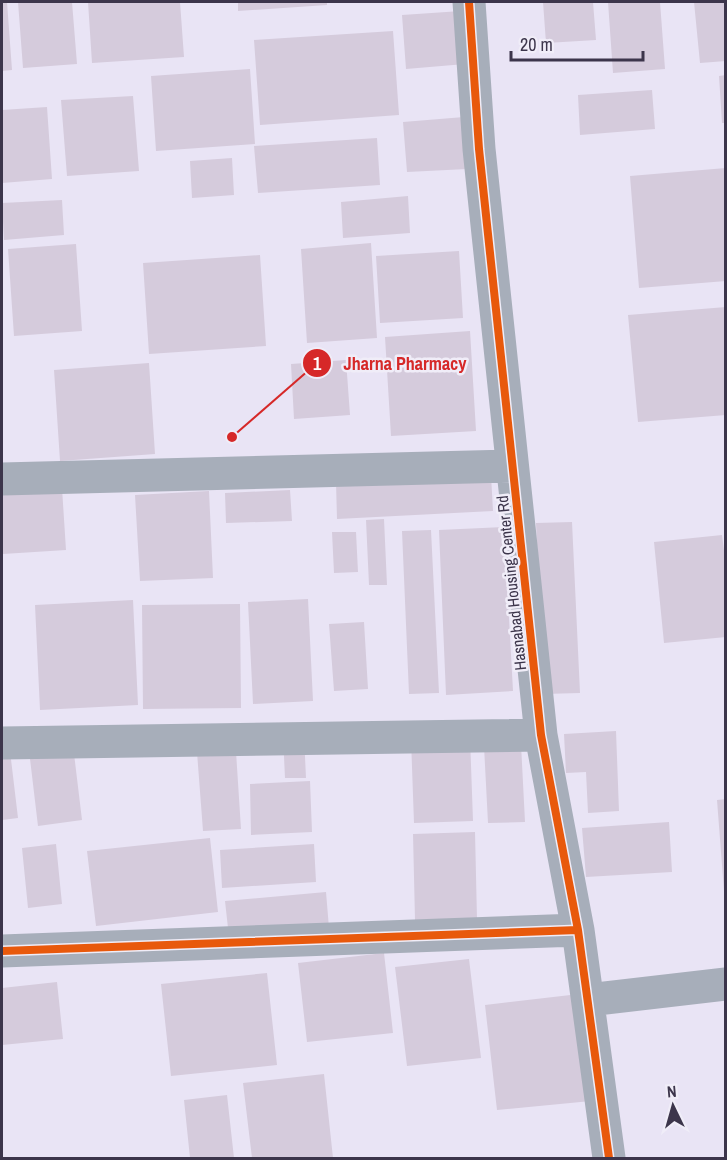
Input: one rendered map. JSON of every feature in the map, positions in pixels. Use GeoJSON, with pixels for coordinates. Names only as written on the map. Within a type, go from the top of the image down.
{"type":"FeatureCollection","features":[{"type":"Feature","properties":{"kind":"street","name":"Hasnabad Housing Center Rd"},"geometry":{"type":"LineString","coordinates":[[469,2],[479,148],[541,735],[579,930],[609,1158]]}},
{"type":"Feature","properties":{"kind":"street"},"geometry":{"type":"LineString","coordinates":[[2,478],[512,466]]}},
{"type":"Feature","properties":{"kind":"street"},"geometry":{"type":"LineString","coordinates":[[2,743],[541,735]]}},
{"type":"Feature","properties":{"kind":"street"},"geometry":{"type":"LineString","coordinates":[[2,951],[579,930]]}},
{"type":"Feature","properties":{"kind":"street"},"geometry":{"type":"LineString","coordinates":[[588,1000],[726,984]]}},
{"type":"Feature","properties":{"kind":"building"},"geometry":{"type":"Polygon","coordinates":[[[2,2],[7,2],[12,70],[2,71],[2,2]]]}},
{"type":"Feature","properties":{"kind":"building"},"geometry":{"type":"Polygon","coordinates":[[[18,2],[72,2],[77,64],[23,68],[18,2]]]}},
{"type":"Feature","properties":{"kind":"building"},"geometry":{"type":"Polygon","coordinates":[[[88,2],[180,2],[184,57],[92,63],[88,2]]]}},
{"type":"Feature","properties":{"kind":"building"},"geometry":{"type":"Polygon","coordinates":[[[238,2],[327,2],[327,5],[238,11],[238,2]]]}},
{"type":"Feature","properties":{"kind":"building"},"geometry":{"type":"Polygon","coordinates":[[[543,2],[593,2],[596,40],[546,43],[543,2]]]}},
{"type":"Feature","properties":{"kind":"building"},"geometry":{"type":"Polygon","coordinates":[[[608,2],[660,2],[665,69],[613,73],[608,2]]]}},
{"type":"Feature","properties":{"kind":"building"},"geometry":{"type":"Polygon","coordinates":[[[694,2],[726,2],[726,61],[700,63],[694,2]]]}},
{"type":"Feature","properties":{"kind":"building"},"geometry":{"type":"Polygon","coordinates":[[[461,11],[465,64],[406,69],[402,15],[461,11]]]}},
{"type":"Feature","properties":{"kind":"building"},"geometry":{"type":"Polygon","coordinates":[[[393,31],[399,115],[260,125],[254,40],[393,31]]]}},
{"type":"Feature","properties":{"kind":"building"},"geometry":{"type":"Polygon","coordinates":[[[250,69],[255,144],[156,151],[151,76],[250,69]]]}},
{"type":"Feature","properties":{"kind":"building"},"geometry":{"type":"Polygon","coordinates":[[[726,75],[726,123],[722,123],[719,76],[726,75]]]}},
{"type":"Feature","properties":{"kind":"building"},"geometry":{"type":"Polygon","coordinates":[[[652,90],[655,129],[580,135],[578,95],[652,90]]]}},
{"type":"Feature","properties":{"kind":"building"},"geometry":{"type":"Polygon","coordinates":[[[133,96],[139,171],[67,176],[61,100],[133,96]]]}},
{"type":"Feature","properties":{"kind":"building"},"geometry":{"type":"Polygon","coordinates":[[[47,107],[52,179],[2,183],[2,110],[47,107]]]}},
{"type":"Feature","properties":{"kind":"building"},"geometry":{"type":"Polygon","coordinates":[[[464,117],[467,169],[407,172],[403,122],[464,117]]]}},
{"type":"Feature","properties":{"kind":"building"},"geometry":{"type":"Polygon","coordinates":[[[377,138],[380,185],[258,193],[254,146],[377,138]]]}},
{"type":"Feature","properties":{"kind":"building"},"geometry":{"type":"Polygon","coordinates":[[[232,158],[234,195],[192,198],[190,161],[232,158]]]}},
{"type":"Feature","properties":{"kind":"building"},"geometry":{"type":"Polygon","coordinates":[[[726,168],[726,281],[639,288],[630,176],[726,168]]]}},
{"type":"Feature","properties":{"kind":"building"},"geometry":{"type":"Polygon","coordinates":[[[408,196],[410,233],[343,238],[341,202],[408,196]]]}},
{"type":"Feature","properties":{"kind":"building"},"geometry":{"type":"Polygon","coordinates":[[[62,200],[64,235],[4,240],[2,203],[62,200]]]}},
{"type":"Feature","properties":{"kind":"building"},"geometry":{"type":"Polygon","coordinates":[[[371,243],[377,338],[307,343],[301,249],[371,243]]]}},
{"type":"Feature","properties":{"kind":"building"},"geometry":{"type":"Polygon","coordinates":[[[76,244],[82,331],[14,336],[8,249],[76,244]]]}},
{"type":"Feature","properties":{"kind":"building"},"geometry":{"type":"Polygon","coordinates":[[[459,251],[463,318],[380,323],[376,256],[459,251]]]}},
{"type":"Feature","properties":{"kind":"building"},"geometry":{"type":"Polygon","coordinates":[[[260,255],[266,346],[149,354],[143,263],[260,255]]]}},
{"type":"Feature","properties":{"kind":"building"},"geometry":{"type":"Polygon","coordinates":[[[726,307],[726,415],[638,422],[628,315],[726,307]]]}},
{"type":"Feature","properties":{"kind":"building"},"geometry":{"type":"Polygon","coordinates":[[[470,331],[476,431],[391,436],[385,337],[470,331]]]}},
{"type":"Feature","properties":{"kind":"building"},"geometry":{"type":"Polygon","coordinates":[[[346,360],[350,415],[294,419],[291,364],[346,360]]]}},
{"type":"Feature","properties":{"kind":"building"},"geometry":{"type":"Polygon","coordinates":[[[149,363],[155,454],[60,461],[54,370],[149,363]]]}},
{"type":"Feature","properties":{"kind":"building"},"geometry":{"type":"Polygon","coordinates":[[[491,475],[493,511],[337,519],[336,482],[491,475]]]}},
{"type":"Feature","properties":{"kind":"building"},"geometry":{"type":"Polygon","coordinates":[[[62,488],[66,550],[3,554],[2,493],[62,488]]]}},
{"type":"Feature","properties":{"kind":"building"},"geometry":{"type":"Polygon","coordinates":[[[290,490],[292,521],[226,523],[225,493],[290,490]]]}},
{"type":"Feature","properties":{"kind":"building"},"geometry":{"type":"Polygon","coordinates":[[[209,491],[213,578],[140,581],[135,495],[209,491]]]}},
{"type":"Feature","properties":{"kind":"building"},"geometry":{"type":"Polygon","coordinates":[[[384,519],[387,585],[369,585],[366,520],[384,519]]]}},
{"type":"Feature","properties":{"kind":"building"},"geometry":{"type":"Polygon","coordinates":[[[572,522],[580,693],[544,694],[536,523],[572,522]]]}},
{"type":"Feature","properties":{"kind":"building"},"geometry":{"type":"Polygon","coordinates":[[[504,527],[513,691],[446,695],[439,530],[504,527]]]}},
{"type":"Feature","properties":{"kind":"building"},"geometry":{"type":"Polygon","coordinates":[[[431,530],[439,693],[409,694],[402,531],[431,530]]]}},
{"type":"Feature","properties":{"kind":"building"},"geometry":{"type":"Polygon","coordinates":[[[332,532],[356,532],[358,572],[334,573],[332,532]]]}},
{"type":"Feature","properties":{"kind":"building"},"geometry":{"type":"Polygon","coordinates":[[[722,535],[726,566],[726,637],[664,643],[654,542],[722,535]]]}},
{"type":"Feature","properties":{"kind":"building"},"geometry":{"type":"Polygon","coordinates":[[[308,599],[313,701],[253,704],[248,602],[308,599]]]}},
{"type":"Feature","properties":{"kind":"building"},"geometry":{"type":"Polygon","coordinates":[[[133,600],[138,705],[40,710],[35,605],[133,600]]]}},
{"type":"Feature","properties":{"kind":"building"},"geometry":{"type":"Polygon","coordinates":[[[240,604],[241,708],[143,709],[142,605],[240,604]]]}},
{"type":"Feature","properties":{"kind":"building"},"geometry":{"type":"Polygon","coordinates":[[[364,622],[368,689],[334,691],[329,624],[364,622]]]}},
{"type":"Feature","properties":{"kind":"building"},"geometry":{"type":"Polygon","coordinates":[[[616,731],[619,811],[588,813],[586,772],[566,773],[564,734],[616,731]]]}},
{"type":"Feature","properties":{"kind":"building"},"geometry":{"type":"Polygon","coordinates":[[[283,735],[304,735],[306,778],[285,778],[283,735]]]}},
{"type":"Feature","properties":{"kind":"building"},"geometry":{"type":"Polygon","coordinates":[[[235,736],[241,829],[203,831],[196,739],[235,736]]]}},
{"type":"Feature","properties":{"kind":"building"},"geometry":{"type":"Polygon","coordinates":[[[72,737],[82,820],[38,826],[28,742],[72,737]]]}},
{"type":"Feature","properties":{"kind":"building"},"geometry":{"type":"Polygon","coordinates":[[[470,737],[473,821],[414,823],[411,739],[470,737]]]}},
{"type":"Feature","properties":{"kind":"building"},"geometry":{"type":"Polygon","coordinates":[[[521,744],[525,822],[488,823],[484,746],[521,744]]]}},
{"type":"Feature","properties":{"kind":"building"},"geometry":{"type":"Polygon","coordinates":[[[10,751],[18,818],[2,820],[2,752],[10,751]]]}},
{"type":"Feature","properties":{"kind":"building"},"geometry":{"type":"Polygon","coordinates":[[[310,781],[312,832],[251,835],[250,784],[310,781]]]}},
{"type":"Feature","properties":{"kind":"building"},"geometry":{"type":"Polygon","coordinates":[[[726,799],[726,891],[724,891],[717,800],[726,799]]]}},
{"type":"Feature","properties":{"kind":"building"},"geometry":{"type":"Polygon","coordinates":[[[669,822],[672,872],[586,877],[582,828],[669,822]]]}},
{"type":"Feature","properties":{"kind":"building"},"geometry":{"type":"Polygon","coordinates":[[[475,832],[477,919],[415,920],[413,834],[475,832]]]}},
{"type":"Feature","properties":{"kind":"building"},"geometry":{"type":"Polygon","coordinates":[[[210,838],[218,912],[96,926],[87,851],[210,838]]]}},
{"type":"Feature","properties":{"kind":"building"},"geometry":{"type":"Polygon","coordinates":[[[56,844],[62,904],[28,908],[22,848],[56,844]]]}},
{"type":"Feature","properties":{"kind":"building"},"geometry":{"type":"Polygon","coordinates":[[[314,844],[316,882],[222,888],[220,850],[314,844]]]}},
{"type":"Feature","properties":{"kind":"building"},"geometry":{"type":"Polygon","coordinates":[[[326,892],[329,928],[229,937],[225,901],[326,892]]]}},
{"type":"Feature","properties":{"kind":"building"},"geometry":{"type":"Polygon","coordinates":[[[384,953],[393,1033],[307,1042],[298,963],[384,953]]]}},
{"type":"Feature","properties":{"kind":"building"},"geometry":{"type":"Polygon","coordinates":[[[469,959],[481,1058],[407,1066],[395,967],[469,959]]]}},
{"type":"Feature","properties":{"kind":"building"},"geometry":{"type":"Polygon","coordinates":[[[267,973],[277,1065],[171,1076],[161,984],[267,973]]]}},
{"type":"Feature","properties":{"kind":"building"},"geometry":{"type":"Polygon","coordinates":[[[57,982],[63,1039],[2,1045],[2,988],[57,982]]]}},
{"type":"Feature","properties":{"kind":"building"},"geometry":{"type":"Polygon","coordinates":[[[579,994],[591,1101],[497,1110],[485,1005],[579,994]]]}},
{"type":"Feature","properties":{"kind":"building"},"geometry":{"type":"Polygon","coordinates":[[[324,1074],[333,1158],[252,1158],[243,1083],[324,1074]]]}},
{"type":"Feature","properties":{"kind":"building"},"geometry":{"type":"Polygon","coordinates":[[[227,1095],[234,1158],[190,1158],[184,1100],[227,1095]]]}},
{"type":"Feature","properties":{"kind":"cycle path"},"geometry":{"type":"LineString","coordinates":[[469,2],[479,149],[541,735],[578,930],[609,1158]]}},
{"type":"Feature","properties":{"kind":"cycle path"},"geometry":{"type":"LineString","coordinates":[[2,951],[578,930]]}},
{"type":"Feature","properties":{"kind":"place","name":"Jharna Pharmacy"},"geometry":{"type":"Point","coordinates":[232,437]}}]}
